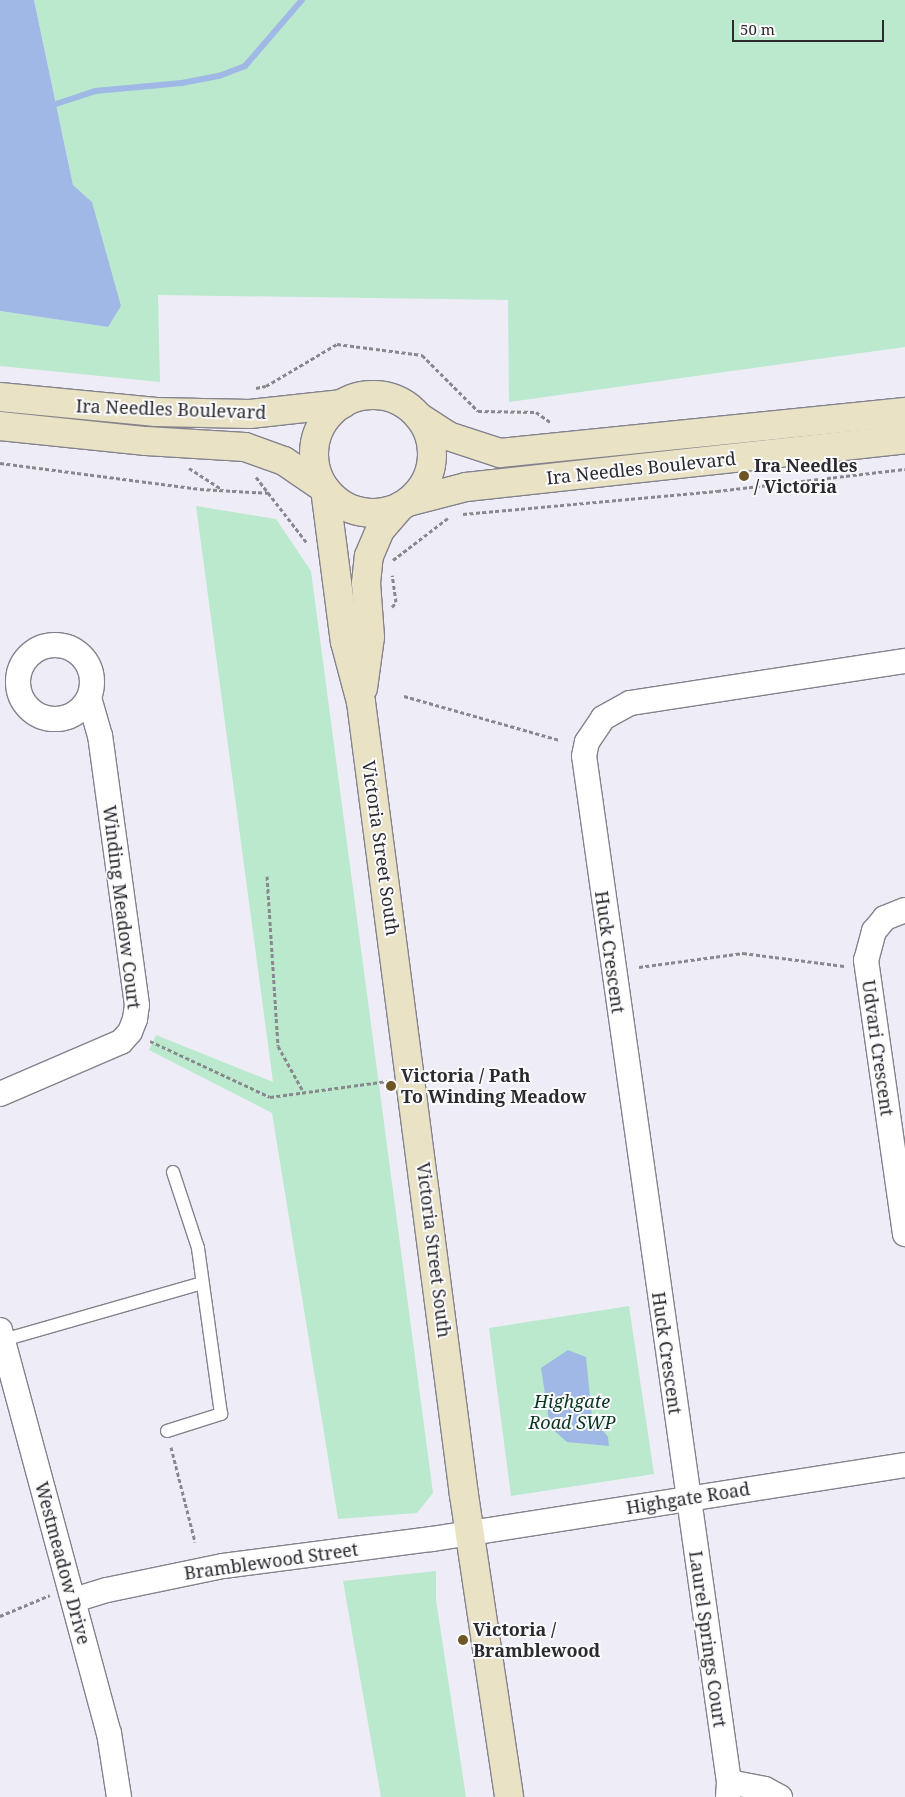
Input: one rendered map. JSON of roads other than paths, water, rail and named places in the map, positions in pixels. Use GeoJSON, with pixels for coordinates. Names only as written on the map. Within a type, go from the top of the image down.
{"type":"FeatureCollection","features":[{"type":"Feature","properties":{"kind":"main road"},"geometry":{"type":"LineString","coordinates":[[380,395],[405,404],[419,417],[431,440],[432,459],[425,482],[405,504],[383,512],[360,512],[337,501],[325,489],[315,462],[316,440],[324,421],[342,404],[359,397],[380,395]]}},
{"type":"Feature","properties":{"kind":"main road","name":"Ira Needles Boulevard"},"geometry":{"type":"LineString","coordinates":[[0,397],[156,412],[250,414],[342,404]]}},
{"type":"Feature","properties":{"kind":"main road","name":"Ira Needles Boulevard"},"geometry":{"type":"LineString","coordinates":[[419,417],[448,436],[500,453],[905,412]]}},
{"type":"Feature","properties":{"kind":"main road","name":"Ira Needles Boulevard"},"geometry":{"type":"LineString","coordinates":[[0,426],[146,441],[245,447],[284,461],[325,489]]}},
{"type":"Feature","properties":{"kind":"main road","name":"Ira Needles Boulevard"},"geometry":{"type":"LineString","coordinates":[[405,504],[466,487],[905,438]]}},
{"type":"Feature","properties":{"kind":"main road","name":"Victoria Street South"},"geometry":{"type":"LineString","coordinates":[[325,489],[345,642],[361,702],[471,1532],[509,1797]]}},
{"type":"Feature","properties":{"kind":"main road","name":"Victoria Street South"},"geometry":{"type":"LineString","coordinates":[[361,702],[370,637],[366,583],[370,556],[380,530],[405,504]]}},
{"type":"Feature","properties":{"kind":"street","name":"Huck Crescent"},"geometry":{"type":"LineString","coordinates":[[687,1497],[584,772],[587,742],[603,718],[630,703],[905,661]]}},
{"type":"Feature","properties":{"kind":"street","name":"Winding Meadow Court"},"geometry":{"type":"LineString","coordinates":[[0,1094],[113,1046],[130,1032],[135,1019],[137,1005],[100,736],[89,698]]}},
{"type":"Feature","properties":{"kind":"street","name":"Udvari Crescent"},"geometry":{"type":"LineString","coordinates":[[905,910],[885,918],[874,931],[866,960],[902,1187],[905,1234]]}},
{"type":"Feature","properties":{"kind":"street","name":"Westmeadow Drive"},"geometry":{"type":"LineString","coordinates":[[1,1337],[64,1597],[109,1733],[119,1797]]}},
{"type":"Feature","properties":{"kind":"street","name":"Highgate Road"},"geometry":{"type":"LineString","coordinates":[[471,1532],[687,1497],[905,1465]]}},
{"type":"Feature","properties":{"kind":"street","name":"Laurel Springs Court"},"geometry":{"type":"LineString","coordinates":[[687,1497],[728,1789],[765,1789],[780,1797]]}},
{"type":"Feature","properties":{"kind":"street","name":"Bramblewood Street"},"geometry":{"type":"LineString","coordinates":[[64,1597],[222,1566],[471,1532]]}},
{"type":"Feature","properties":{"kind":"lane"},"geometry":{"type":"LineString","coordinates":[[167,1431],[221,1414],[198,1248],[173,1172]]}},
{"type":"Feature","properties":{"kind":"lane"},"geometry":{"type":"LineString","coordinates":[[1,1337],[202,1283]]}},
{"type":"Feature","properties":{"kind":"water"},"geometry":{"type":"Polygon","coordinates":[[[0,0],[34,0],[73,185],[92,202],[121,306],[108,327],[0,311],[0,0]]]}},
{"type":"Feature","properties":{"kind":"water"},"geometry":{"type":"Polygon","coordinates":[[[568,1350],[586,1357],[592,1417],[608,1437],[609,1446],[567,1442],[550,1427],[541,1368],[568,1350]]]}},
{"type":"Feature","properties":{"kind":"waterway"},"geometry":{"type":"LineString","coordinates":[[56,104],[95,91],[182,83],[219,76],[245,66],[302,0]]}},
{"type":"Feature","properties":{"kind":"place","name":"Ira Needles / Victoria"},"geometry":{"type":"Point","coordinates":[744,476]}},
{"type":"Feature","properties":{"kind":"place","name":"Victoria / Path To Winding Meadow"},"geometry":{"type":"Point","coordinates":[391,1086]}},
{"type":"Feature","properties":{"kind":"place","name":"Victoria / Bramblewood"},"geometry":{"type":"Point","coordinates":[463,1640]}},
{"type":"Feature","properties":{"kind":"park label","name":"Highgate Road SWP"},"geometry":{"type":"Point","coordinates":[572,1412]}}]}
